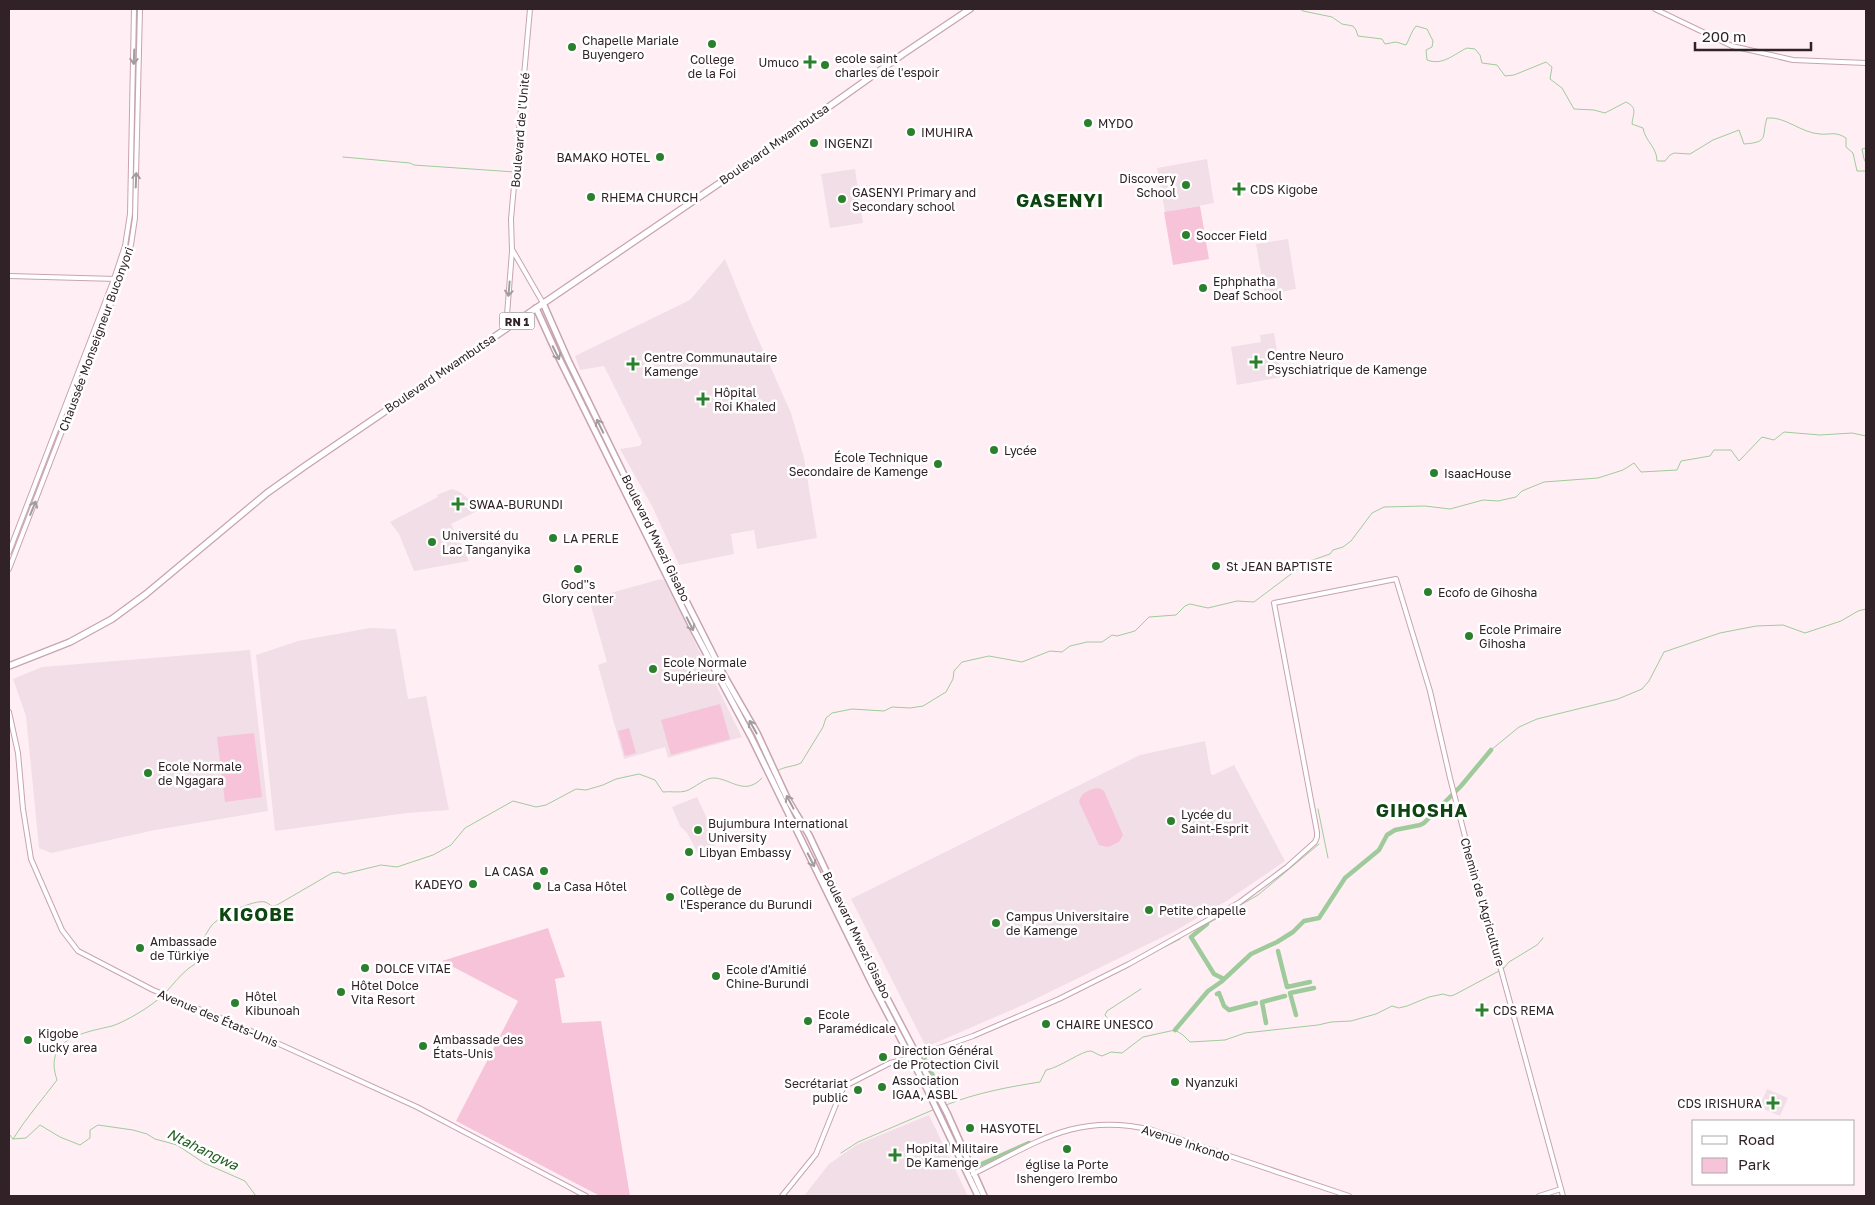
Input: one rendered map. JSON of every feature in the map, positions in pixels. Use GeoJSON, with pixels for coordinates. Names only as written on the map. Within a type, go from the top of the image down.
{"type":"FeatureCollection","features":[{"type":"Feature","properties":{"kind":"highway","name":"Boulevard Mwambutsa"},"geometry":{"type":"LineString","coordinates":[[9,666],[70,642],[112,619],[146,594],[273,489],[760,156],[858,85],[970,9]]}},
{"type":"Feature","properties":{"kind":"main road","name":"Boulevard Mwezi Gisabo"},"geometry":{"type":"LineString","coordinates":[[543,303],[569,362],[675,579],[775,770],[788,800],[809,835],[847,916],[951,1122],[978,1196]]}},
{"type":"Feature","properties":{"kind":"main road","name":"Boulevard Mwezi Gisabo"},"geometry":{"type":"LineString","coordinates":[[536,308],[691,625],[768,772],[944,1124],[984,1196]]}},
{"type":"Feature","properties":{"kind":"main road"},"geometry":{"type":"LineString","coordinates":[[606,453],[612,450]]}},
{"type":"Feature","properties":{"kind":"main road"},"geometry":{"type":"LineString","coordinates":[[840,918],[847,916]]}},
{"type":"Feature","properties":{"kind":"main road"},"geometry":{"type":"LineString","coordinates":[[944,1124],[951,1122]]}},
{"type":"Feature","properties":{"kind":"street","name":"Chaussée Monseigneur Buconyori"},"geometry":{"type":"LineString","coordinates":[[9,552],[125,246],[130,214],[134,9]]}},
{"type":"Feature","properties":{"kind":"street","name":"Chaussée Monseigneur Buconyori"},"geometry":{"type":"LineString","coordinates":[[9,569],[120,280],[131,245],[135,218],[140,9]]}},
{"type":"Feature","properties":{"kind":"street","name":"Boulevard de l'Unité"},"geometry":{"type":"LineString","coordinates":[[506,328],[512,251],[511,218],[530,9]]}},
{"type":"Feature","properties":{"kind":"street"},"geometry":{"type":"LineString","coordinates":[[1655,9],[1732,46],[1793,60],[1866,64]]}},
{"type":"Feature","properties":{"kind":"street","name":"Boulevard de l'Unité"},"geometry":{"type":"LineString","coordinates":[[512,251],[543,303]]}},
{"type":"Feature","properties":{"kind":"street"},"geometry":{"type":"LineString","coordinates":[[9,276],[120,280]]}},
{"type":"Feature","properties":{"kind":"street","name":"Chemin de l'Agriculture"},"geometry":{"type":"LineString","coordinates":[[917,1056],[961,1041],[1052,1002],[1128,964],[1240,902],[1275,877],[1314,842],[1317,832],[1274,603],[1396,580],[1430,691],[1453,790],[1564,1196]]}},
{"type":"Feature","properties":{"kind":"street","name":"Avenue des États-Unis"},"geometry":{"type":"LineString","coordinates":[[9,712],[18,753],[23,809],[31,858],[62,930],[78,951],[153,990],[350,1075],[409,1103],[586,1196]]}},
{"type":"Feature","properties":{"kind":"street"},"geometry":{"type":"LineString","coordinates":[[782,1196],[816,1154],[844,1087],[887,1064],[917,1056]]}},
{"type":"Feature","properties":{"kind":"street","name":"Avenue Inkondo"},"geometry":{"type":"LineString","coordinates":[[971,1175],[1065,1130],[1095,1124],[1118,1124],[1152,1130],[1349,1196]]}},
{"type":"Feature","properties":{"kind":"street"},"geometry":{"type":"LineString","coordinates":[[1539,1196],[1561,1189]]}},
{"type":"Feature","properties":{"kind":"shaded area","name":"Discovery School"},"geometry":{"type":"Polygon","coordinates":[[[1207,159],[1214,203],[1165,212],[1157,168],[1207,159]]]}},
{"type":"Feature","properties":{"kind":"shaded area","name":"GASENYI Primary and Secondary school"},"geometry":{"type":"Polygon","coordinates":[[[855,169],[863,223],[830,228],[821,174],[855,169]]]}},
{"type":"Feature","properties":{"kind":"shaded area"},"geometry":{"type":"Polygon","coordinates":[[[1288,239],[1296,289],[1265,295],[1256,244],[1288,239]]]}},
{"type":"Feature","properties":{"kind":"shaded area","name":"Hôpital Roi Khaled"},"geometry":{"type":"Polygon","coordinates":[[[725,259],[791,413],[804,458],[817,538],[757,549],[754,530],[731,534],[734,554],[679,565],[653,508],[620,449],[640,446],[642,442],[604,366],[580,370],[575,356],[690,300],[725,259]]]}},
{"type":"Feature","properties":{"kind":"shaded area","name":"Centre Neuro Psyschiatrique de Kamenge"},"geometry":{"type":"Polygon","coordinates":[[[1274,333],[1281,377],[1237,385],[1231,347],[1261,342],[1260,335],[1274,333]]]}},
{"type":"Feature","properties":{"kind":"shaded area","name":"Université du Lac Tanganyika"},"geometry":{"type":"Polygon","coordinates":[[[452,489],[460,492],[481,509],[451,524],[469,561],[414,571],[399,534],[390,522],[438,497],[437,495],[452,489]]]}},
{"type":"Feature","properties":{"kind":"shaded area","name":"Ecole Normale Supérieure"},"geometry":{"type":"Polygon","coordinates":[[[661,579],[664,580],[742,737],[668,758],[665,747],[624,759],[598,665],[607,662],[589,599],[661,579]]]}},
{"type":"Feature","properties":{"kind":"shaded area"},"geometry":{"type":"Polygon","coordinates":[[[370,628],[396,629],[408,699],[426,696],[449,810],[407,813],[275,831],[256,655],[298,641],[370,628]]]}},
{"type":"Feature","properties":{"kind":"shaded area","name":"Ecole Normale de Ngagara"},"geometry":{"type":"Polygon","coordinates":[[[250,650],[268,811],[155,830],[51,853],[39,848],[26,716],[13,679],[42,667],[250,650]]]}},
{"type":"Feature","properties":{"kind":"shaded area","name":"Campus Universitaire de Kamenge"},"geometry":{"type":"Polygon","coordinates":[[[1205,741],[1211,774],[1213,775],[1234,765],[1285,861],[1228,900],[1175,931],[1023,1005],[926,1047],[851,899],[1140,755],[1205,741]]]}},
{"type":"Feature","properties":{"kind":"shaded area","name":"Bujumbura International University"},"geometry":{"type":"Polygon","coordinates":[[[697,797],[718,842],[700,857],[687,833],[680,826],[672,807],[697,797]]]}},
{"type":"Feature","properties":{"kind":"shaded area","name":"CDS IRISHURA"},"geometry":{"type":"Polygon","coordinates":[[[1767,1089],[1788,1098],[1780,1116],[1759,1107],[1767,1089]]]}},
{"type":"Feature","properties":{"kind":"shaded area","name":"Hopital Militaire De Kamenge"},"geometry":{"type":"Polygon","coordinates":[[[929,1115],[968,1196],[804,1196],[829,1164],[856,1145],[929,1115]]]}},
{"type":"Feature","properties":{"kind":"green space","name":"Soccer Field"},"geometry":{"type":"Polygon","coordinates":[[[1200,206],[1209,259],[1173,265],[1164,212],[1200,206]]]}},
{"type":"Feature","properties":{"kind":"green space"},"geometry":{"type":"Polygon","coordinates":[[[720,704],[730,739],[671,755],[661,720],[720,704]]]}},
{"type":"Feature","properties":{"kind":"green space"},"geometry":{"type":"Polygon","coordinates":[[[629,728],[636,753],[625,756],[618,731],[629,728]]]}},
{"type":"Feature","properties":{"kind":"green space"},"geometry":{"type":"Polygon","coordinates":[[[254,733],[262,797],[225,802],[217,737],[254,733]]]}},
{"type":"Feature","properties":{"kind":"green space"},"geometry":{"type":"Polygon","coordinates":[[[1099,788],[1104,791],[1123,835],[1119,842],[1108,847],[1099,845],[1079,802],[1086,792],[1099,788]]]}},
{"type":"Feature","properties":{"kind":"green space"},"geometry":{"type":"Polygon","coordinates":[[[548,928],[565,977],[555,979],[562,1023],[601,1021],[630,1196],[600,1196],[456,1121],[518,1001],[442,961],[548,928]]]}},
{"type":"Feature","properties":{"kind":"waterway"},"geometry":{"type":"LineString","coordinates":[[1300,9],[1332,17],[1342,24],[1353,26],[1358,36],[1382,39],[1385,44],[1396,42],[1406,45],[1416,26],[1427,29],[1433,41],[1432,47],[1426,50],[1427,60],[1438,62],[1467,48],[1475,49],[1480,55],[1482,63],[1497,65],[1505,76],[1514,75],[1546,62],[1552,67],[1550,79],[1562,88],[1574,109],[1594,110],[1605,113],[1626,102],[1630,104],[1634,111],[1632,124],[1643,128],[1655,152],[1657,161],[1665,161],[1674,153],[1690,154],[1713,140],[1739,130],[1744,144],[1758,142],[1763,137],[1767,118],[1774,118],[1813,133],[1836,134],[1846,138],[1846,147],[1853,153],[1857,171],[1866,171]]}},
{"type":"Feature","properties":{"kind":"waterway"},"geometry":{"type":"LineString","coordinates":[[1866,148],[1862,149],[1866,163]]}},
{"type":"Feature","properties":{"kind":"waterway"},"geometry":{"type":"LineString","coordinates":[[343,157],[410,163],[414,165],[515,172]]}},
{"type":"Feature","properties":{"kind":"waterway"},"geometry":{"type":"LineString","coordinates":[[777,771],[801,763],[823,727],[826,718],[832,713],[852,709],[884,711],[892,707],[910,708],[923,706],[946,692],[953,679],[954,671],[962,662],[989,656],[1022,662],[1050,651],[1062,652],[1070,646],[1087,642],[1102,642],[1112,635],[1117,636],[1135,631],[1149,617],[1176,615],[1185,606],[1190,604],[1208,608],[1237,601],[1254,602],[1307,562],[1343,547],[1351,541],[1372,513],[1384,507],[1425,506],[1450,509],[1483,500],[1498,501],[1516,497],[1522,491],[1544,482],[1598,478],[1623,470],[1634,463],[1641,472],[1677,470],[1681,461],[1710,456],[1714,450],[1731,450],[1739,461],[1762,437],[1774,440],[1784,432],[1820,435],[1852,433],[1866,436]]}},
{"type":"Feature","properties":{"kind":"waterway"},"geometry":{"type":"LineString","coordinates":[[1491,750],[1519,727],[1537,719],[1618,699],[1642,689],[1649,681],[1664,652],[1720,633],[1756,626],[1783,625],[1805,633],[1841,621],[1858,611],[1866,609]]}},
{"type":"Feature","properties":{"kind":"waterway"},"geometry":{"type":"LineString","coordinates":[[1175,1030],[1208,991],[1221,982],[1251,954],[1277,942],[1293,932],[1304,921],[1319,918],[1345,878],[1379,850],[1387,835],[1395,830],[1424,823],[1461,786],[1491,750]]}},
{"type":"Feature","properties":{"kind":"waterway"},"geometry":{"type":"LineString","coordinates":[[165,993],[182,974],[195,964],[199,958],[201,944],[212,925],[229,913],[253,903],[265,902],[272,906],[277,905],[332,873],[344,874],[381,865],[397,867],[433,855],[451,845],[465,828],[513,801],[536,807],[546,805],[576,789],[586,790],[616,779],[639,774],[655,780],[663,792],[686,791],[711,778],[721,779],[739,786],[750,786],[762,778]]}},
{"type":"Feature","properties":{"kind":"waterway"},"geometry":{"type":"LineString","coordinates":[[1318,809],[1328,858]]}},
{"type":"Feature","properties":{"kind":"waterway"},"geometry":{"type":"LineString","coordinates":[[1207,924],[1258,895],[1319,844]]}},
{"type":"Feature","properties":{"kind":"waterway"},"geometry":{"type":"LineString","coordinates":[[1207,924],[1191,937],[1214,974],[1224,979]]}},
{"type":"Feature","properties":{"kind":"waterway"},"geometry":{"type":"LineString","coordinates":[[1503,969],[1509,962],[1537,945],[1543,938]]}},
{"type":"Feature","properties":{"kind":"waterway"},"geometry":{"type":"LineString","coordinates":[[1141,959],[1180,939]]}},
{"type":"Feature","properties":{"kind":"waterway"},"geometry":{"type":"LineString","coordinates":[[1278,951],[1287,987],[1310,982]]}},
{"type":"Feature","properties":{"kind":"waterway"},"geometry":{"type":"LineString","coordinates":[[946,1105],[992,1091],[1040,1082],[1046,1070],[1082,1053],[1091,1051],[1102,1056],[1111,1052],[1122,1053],[1143,1037],[1175,1030],[1190,1042],[1225,1040],[1245,1033],[1351,1021],[1376,1014],[1392,1006],[1399,1008],[1429,997],[1443,994],[1454,995],[1499,971]]}},
{"type":"Feature","properties":{"kind":"waterway"},"geometry":{"type":"LineString","coordinates":[[1063,999],[1118,972]]}},
{"type":"Feature","properties":{"kind":"waterway"},"geometry":{"type":"LineString","coordinates":[[1296,1015],[1290,993],[1314,988]]}},
{"type":"Feature","properties":{"kind":"waterway"},"geometry":{"type":"LineString","coordinates":[[1109,1020],[1105,1015],[1107,1011],[1141,989]]}},
{"type":"Feature","properties":{"kind":"waterway"},"geometry":{"type":"LineString","coordinates":[[1217,994],[1219,993],[1224,1006],[1229,1010],[1256,1003]]}},
{"type":"Feature","properties":{"kind":"waterway"},"geometry":{"type":"LineString","coordinates":[[13,1139],[57,1080],[54,1066],[55,1055],[60,1047],[78,1035],[124,1021],[145,1009],[162,996]]}},
{"type":"Feature","properties":{"kind":"waterway"},"geometry":{"type":"LineString","coordinates":[[1266,1023],[1262,1002],[1285,996]]}},
{"type":"Feature","properties":{"kind":"waterway"},"geometry":{"type":"LineString","coordinates":[[925,1058],[961,1042]]}},
{"type":"Feature","properties":{"kind":"waterway"},"geometry":{"type":"LineString","coordinates":[[925,1060],[945,1100]]}},
{"type":"Feature","properties":{"kind":"waterway"},"geometry":{"type":"LineString","coordinates":[[841,1153],[858,1142],[935,1109]]}},
{"type":"Feature","properties":{"kind":"waterway","name":"Ntahangwa"},"geometry":{"type":"LineString","coordinates":[[9,1134],[13,1139],[26,1138],[40,1125],[60,1137],[80,1145],[90,1138],[90,1130],[98,1125],[133,1130],[177,1145],[204,1163],[245,1181],[256,1196]]}},
{"type":"Feature","properties":{"kind":"waterway"},"geometry":{"type":"LineString","coordinates":[[977,1166],[1029,1143]]}},
{"type":"Feature","properties":{"kind":"place","name":"College de la Foi"},"geometry":{"type":"Point","coordinates":[712,44]}},
{"type":"Feature","properties":{"kind":"place","name":"Chapelle Mariale Buyengero"},"geometry":{"type":"Point","coordinates":[572,47]}},
{"type":"Feature","properties":{"kind":"place","name":"Umuco"},"geometry":{"type":"Point","coordinates":[810,62]}},
{"type":"Feature","properties":{"kind":"place","name":"ecole saint charles de l'espoir"},"geometry":{"type":"Point","coordinates":[825,65]}},
{"type":"Feature","properties":{"kind":"place","name":"MYDO"},"geometry":{"type":"Point","coordinates":[1088,123]}},
{"type":"Feature","properties":{"kind":"place","name":"IMUHIRA"},"geometry":{"type":"Point","coordinates":[911,132]}},
{"type":"Feature","properties":{"kind":"place","name":"INGENZI"},"geometry":{"type":"Point","coordinates":[814,143]}},
{"type":"Feature","properties":{"kind":"place","name":"BAMAKO HOTEL"},"geometry":{"type":"Point","coordinates":[660,157]}},
{"type":"Feature","properties":{"kind":"place","name":"Discovery School"},"geometry":{"type":"Point","coordinates":[1186,185]}},
{"type":"Feature","properties":{"kind":"place","name":"CDS Kigobe"},"geometry":{"type":"Point","coordinates":[1239,189]}},
{"type":"Feature","properties":{"kind":"place","name":"RHEMA CHURCH"},"geometry":{"type":"Point","coordinates":[591,197]}},
{"type":"Feature","properties":{"kind":"place","name":"GASENYI Primary and Secondary school"},"geometry":{"type":"Point","coordinates":[842,199]}},
{"type":"Feature","properties":{"kind":"place","name":"Soccer Field"},"geometry":{"type":"Point","coordinates":[1186,235]}},
{"type":"Feature","properties":{"kind":"place","name":"Ephphatha Deaf School"},"geometry":{"type":"Point","coordinates":[1203,288]}},
{"type":"Feature","properties":{"kind":"place","name":"Centre Neuro Psyschiatrique de Kamenge"},"geometry":{"type":"Point","coordinates":[1256,362]}},
{"type":"Feature","properties":{"kind":"place","name":"Centre Communautaire Kamenge"},"geometry":{"type":"Point","coordinates":[633,364]}},
{"type":"Feature","properties":{"kind":"place","name":"Hôpital Roi Khaled"},"geometry":{"type":"Point","coordinates":[703,399]}},
{"type":"Feature","properties":{"kind":"place","name":"Lycée"},"geometry":{"type":"Point","coordinates":[994,450]}},
{"type":"Feature","properties":{"kind":"place","name":"École Technique Secondaire de Kamenge"},"geometry":{"type":"Point","coordinates":[938,464]}},
{"type":"Feature","properties":{"kind":"place","name":"IsaacHouse"},"geometry":{"type":"Point","coordinates":[1434,473]}},
{"type":"Feature","properties":{"kind":"place","name":"SWAA-BURUNDI"},"geometry":{"type":"Point","coordinates":[458,504]}},
{"type":"Feature","properties":{"kind":"place","name":"LA PERLE"},"geometry":{"type":"Point","coordinates":[553,538]}},
{"type":"Feature","properties":{"kind":"place","name":"Université du Lac Tanganyika"},"geometry":{"type":"Point","coordinates":[432,542]}},
{"type":"Feature","properties":{"kind":"place","name":"St JEAN BAPTISTE"},"geometry":{"type":"Point","coordinates":[1216,566]}},
{"type":"Feature","properties":{"kind":"place","name":"God''s Glory center"},"geometry":{"type":"Point","coordinates":[578,569]}},
{"type":"Feature","properties":{"kind":"place","name":"Ecofo de Gihosha"},"geometry":{"type":"Point","coordinates":[1428,592]}},
{"type":"Feature","properties":{"kind":"place","name":"Ecole Primaire Gihosha"},"geometry":{"type":"Point","coordinates":[1469,636]}},
{"type":"Feature","properties":{"kind":"place","name":"Ecole Normale Supérieure"},"geometry":{"type":"Point","coordinates":[653,669]}},
{"type":"Feature","properties":{"kind":"place","name":"Ecole Normale de Ngagara"},"geometry":{"type":"Point","coordinates":[148,773]}},
{"type":"Feature","properties":{"kind":"place","name":"Lycée du Saint-Esprit"},"geometry":{"type":"Point","coordinates":[1171,821]}},
{"type":"Feature","properties":{"kind":"place","name":"Bujumbura International University"},"geometry":{"type":"Point","coordinates":[698,830]}},
{"type":"Feature","properties":{"kind":"place","name":"Libyan Embassy"},"geometry":{"type":"Point","coordinates":[689,852]}},
{"type":"Feature","properties":{"kind":"place","name":"LA CASA"},"geometry":{"type":"Point","coordinates":[544,871]}},
{"type":"Feature","properties":{"kind":"place","name":"KADEYO"},"geometry":{"type":"Point","coordinates":[473,884]}},
{"type":"Feature","properties":{"kind":"place","name":"La Casa Hôtel"},"geometry":{"type":"Point","coordinates":[537,886]}},
{"type":"Feature","properties":{"kind":"place","name":"Collège de l'Esperance du Burundi"},"geometry":{"type":"Point","coordinates":[670,897]}},
{"type":"Feature","properties":{"kind":"place","name":"Petite chapelle"},"geometry":{"type":"Point","coordinates":[1149,910]}},
{"type":"Feature","properties":{"kind":"place","name":"Campus Universitaire de Kamenge"},"geometry":{"type":"Point","coordinates":[996,923]}},
{"type":"Feature","properties":{"kind":"place","name":"Ambassade de Türkiye"},"geometry":{"type":"Point","coordinates":[140,948]}},
{"type":"Feature","properties":{"kind":"place","name":"DOLCE VITAE"},"geometry":{"type":"Point","coordinates":[365,968]}},
{"type":"Feature","properties":{"kind":"place","name":"Ecole d'Amitié Chine-Burundi"},"geometry":{"type":"Point","coordinates":[716,976]}},
{"type":"Feature","properties":{"kind":"place","name":"Hôtel Dolce Vita Resort"},"geometry":{"type":"Point","coordinates":[341,992]}},
{"type":"Feature","properties":{"kind":"place","name":"Hôtel Kibunoah"},"geometry":{"type":"Point","coordinates":[235,1003]}},
{"type":"Feature","properties":{"kind":"place","name":"CDS REMA"},"geometry":{"type":"Point","coordinates":[1482,1010]}},
{"type":"Feature","properties":{"kind":"place","name":"Ecole Paramédicale"},"geometry":{"type":"Point","coordinates":[808,1021]}},
{"type":"Feature","properties":{"kind":"place","name":"CHAIRE UNESCO"},"geometry":{"type":"Point","coordinates":[1046,1024]}},
{"type":"Feature","properties":{"kind":"place","name":"Kigobe lucky area"},"geometry":{"type":"Point","coordinates":[28,1040]}},
{"type":"Feature","properties":{"kind":"place","name":"Ambassade des États-Unis"},"geometry":{"type":"Point","coordinates":[423,1046]}},
{"type":"Feature","properties":{"kind":"place","name":"Direction Général de Protection Civil"},"geometry":{"type":"Point","coordinates":[883,1057]}},
{"type":"Feature","properties":{"kind":"place","name":"Nyanzuki"},"geometry":{"type":"Point","coordinates":[1175,1082]}},
{"type":"Feature","properties":{"kind":"place","name":"Association IGAA, ASBL"},"geometry":{"type":"Point","coordinates":[882,1087]}},
{"type":"Feature","properties":{"kind":"place","name":"Secrétariat public"},"geometry":{"type":"Point","coordinates":[858,1090]}},
{"type":"Feature","properties":{"kind":"place","name":"CDS IRISHURA"},"geometry":{"type":"Point","coordinates":[1773,1103]}},
{"type":"Feature","properties":{"kind":"place","name":"HASYOTEL"},"geometry":{"type":"Point","coordinates":[970,1128]}},
{"type":"Feature","properties":{"kind":"place","name":"église la Porte Ishengero Irembo"},"geometry":{"type":"Point","coordinates":[1067,1149]}},
{"type":"Feature","properties":{"kind":"place","name":"Hopital Militaire De Kamenge"},"geometry":{"type":"Point","coordinates":[895,1155]}},
{"type":"Feature","properties":{"kind":"district","name":"GASENYI"},"geometry":{"type":"Point","coordinates":[1060,200]}},
{"type":"Feature","properties":{"kind":"district","name":"GIHOSHA"},"geometry":{"type":"Point","coordinates":[1422,810]}},
{"type":"Feature","properties":{"kind":"district","name":"KIGOBE"},"geometry":{"type":"Point","coordinates":[257,914]}}]}
